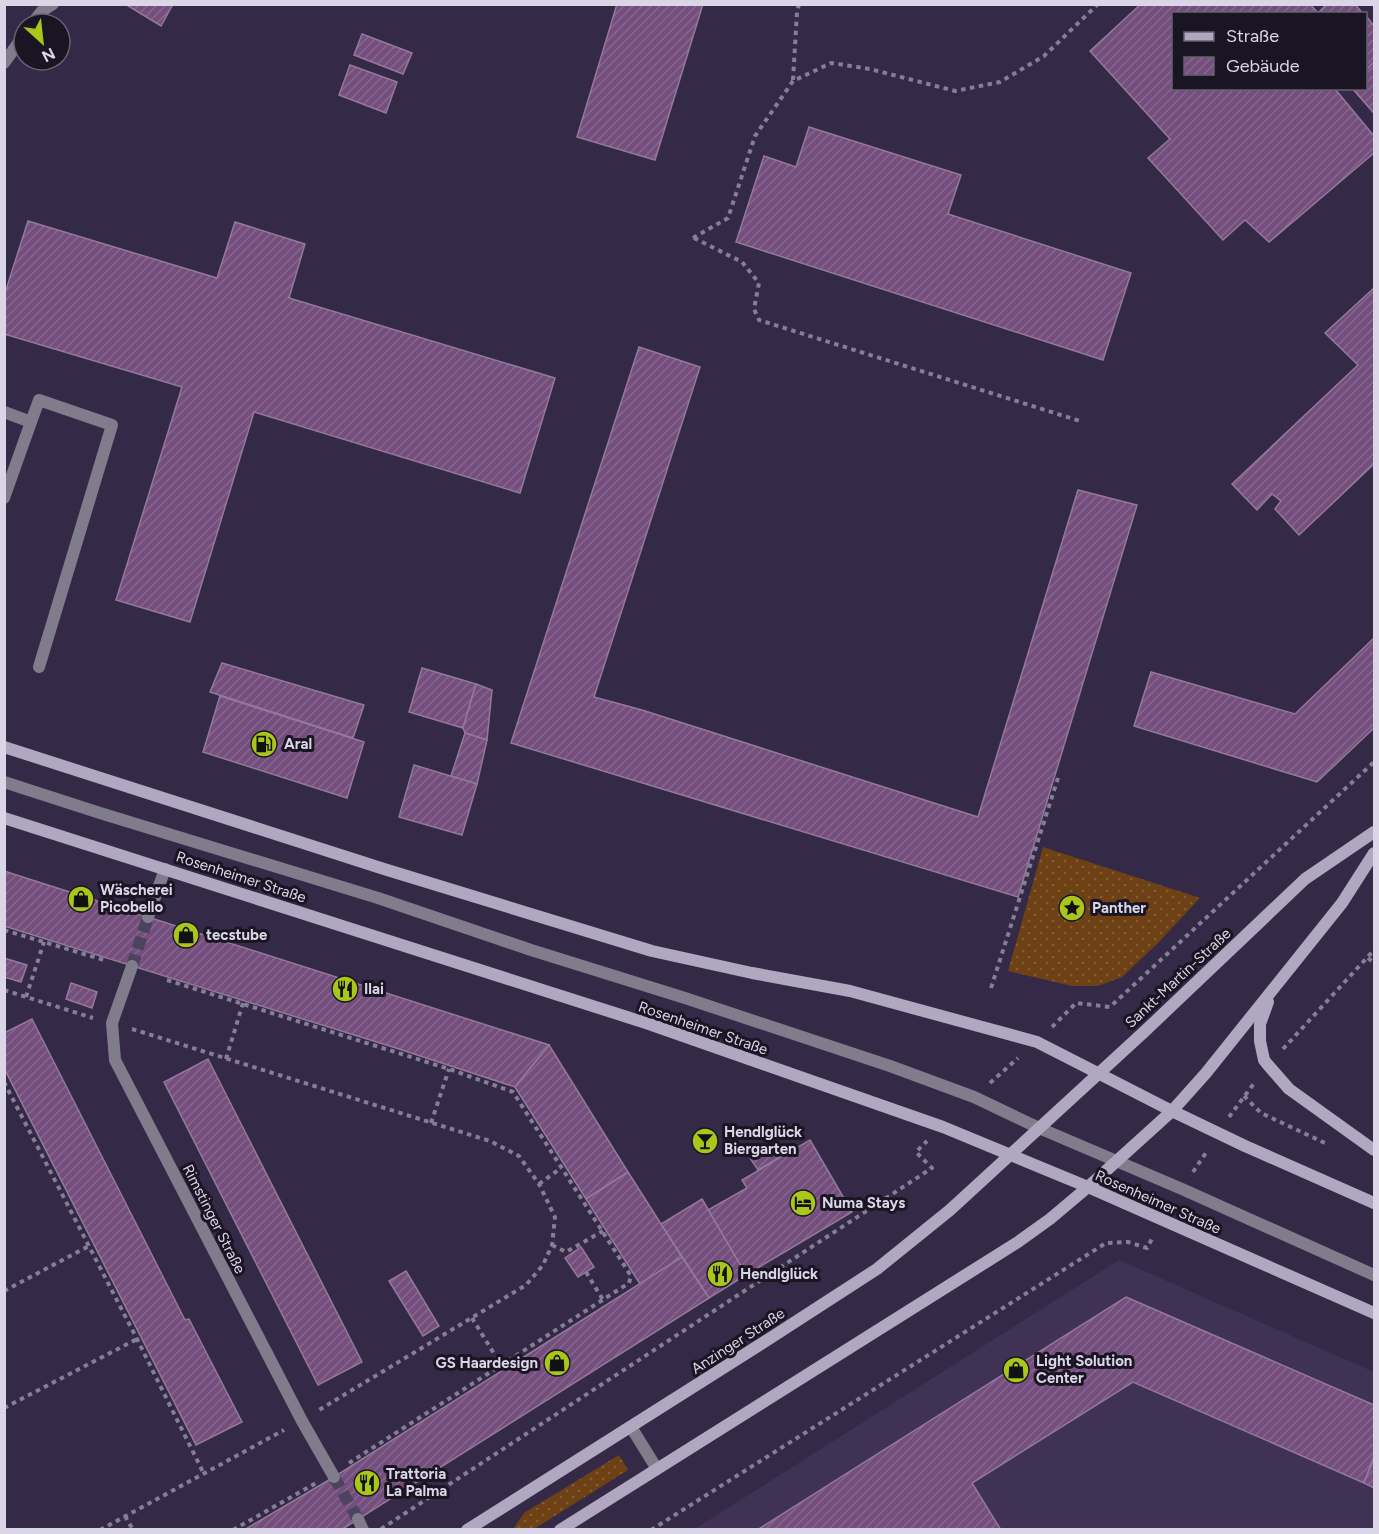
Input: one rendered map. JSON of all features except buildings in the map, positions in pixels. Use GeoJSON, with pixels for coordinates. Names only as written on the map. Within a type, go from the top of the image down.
{"type":"FeatureCollection","features":[{"type":"Feature","properties":{"kind":"main road"},"geometry":{"type":"LineString","coordinates":[[4,747],[384,869],[652,951],[850,992],[1037,1042],[1245,1146],[1374,1203]]}},
{"type":"Feature","properties":{"kind":"main road","name":"Rosenheimer Straße"},"geometry":{"type":"LineString","coordinates":[[4,818],[649,1024],[943,1126],[1374,1313]]}},
{"type":"Feature","properties":{"kind":"main road","name":"Sankt-Martin-Straße"},"geometry":{"type":"LineString","coordinates":[[1010,1155],[1305,879],[1374,832]]}},
{"type":"Feature","properties":{"kind":"main road"},"geometry":{"type":"LineString","coordinates":[[560,1530],[1018,1242],[1050,1219],[1172,1111],[1206,1073],[1342,903],[1374,853]]}},
{"type":"Feature","properties":{"kind":"main road"},"geometry":{"type":"LineString","coordinates":[[1271,993],[1260,1024],[1260,1041],[1264,1060],[1289,1089],[1374,1150]]}},
{"type":"Feature","properties":{"kind":"main road","name":"Anzinger Straße"},"geometry":{"type":"LineString","coordinates":[[467,1530],[877,1269],[950,1210],[1010,1155]]}},
{"type":"Feature","properties":{"kind":"street"},"geometry":{"type":"LineString","coordinates":[[4,498],[39,400],[112,424],[39,667]]}},
{"type":"Feature","properties":{"kind":"street"},"geometry":{"type":"LineString","coordinates":[[4,412],[31,422]]}},
{"type":"Feature","properties":{"kind":"street","name":"Rosenheimer Straße"},"geometry":{"type":"LineString","coordinates":[[4,782],[378,898],[531,950],[845,1050],[974,1097],[1039,1128],[1374,1275]]}},
{"type":"Feature","properties":{"kind":"street"},"geometry":{"type":"LineString","coordinates":[[148,917],[165,869]]}},
{"type":"Feature","properties":{"kind":"street","name":"Rimstinger Straße"},"geometry":{"type":"LineString","coordinates":[[132,966],[112,1023],[115,1060],[333,1476]]}},
{"type":"Feature","properties":{"kind":"street"},"geometry":{"type":"LineString","coordinates":[[631,1427],[657,1469]]}},
{"type":"Feature","properties":{"kind":"path"},"geometry":{"type":"LineString","coordinates":[[793,81],[799,4]]}},
{"type":"Feature","properties":{"kind":"path"},"geometry":{"type":"LineString","coordinates":[[1080,421],[759,320],[754,309],[759,283],[742,262],[693,238],[728,218],[755,136],[793,81],[831,63],[870,69],[955,91],[1000,82],[1044,56],[1098,4]]}},
{"type":"Feature","properties":{"kind":"path"},"geometry":{"type":"LineString","coordinates":[[974,1097],[1037,1042],[1076,1003],[1110,1007],[1374,762]]}},
{"type":"Feature","properties":{"kind":"path"},"geometry":{"type":"LineString","coordinates":[[991,988],[1058,778]]}},
{"type":"Feature","properties":{"kind":"path"},"geometry":{"type":"LineString","coordinates":[[4,930],[104,960]]}},
{"type":"Feature","properties":{"kind":"path"},"geometry":{"type":"LineString","coordinates":[[26,997],[44,942]]}},
{"type":"Feature","properties":{"kind":"path"},"geometry":{"type":"LineString","coordinates":[[1300,1029],[1374,950]]}},
{"type":"Feature","properties":{"kind":"path"},"geometry":{"type":"LineString","coordinates":[[1368,958],[1374,963]]}},
{"type":"Feature","properties":{"kind":"path"},"geometry":{"type":"LineString","coordinates":[[167,980],[449,1069],[513,1092],[631,1276],[629,1283],[333,1476],[233,1530]]}},
{"type":"Feature","properties":{"kind":"path"},"geometry":{"type":"LineString","coordinates":[[4,990],[98,1020]]}},
{"type":"Feature","properties":{"kind":"path"},"geometry":{"type":"LineString","coordinates":[[226,1059],[243,1003]]}},
{"type":"Feature","properties":{"kind":"path"},"geometry":{"type":"LineString","coordinates":[[100,1530],[302,1420],[526,1285],[543,1265],[552,1245],[555,1217],[538,1184],[519,1156],[490,1141],[125,1026]]}},
{"type":"Feature","properties":{"kind":"path"},"geometry":{"type":"LineString","coordinates":[[432,1123],[449,1069]]}},
{"type":"Feature","properties":{"kind":"path"},"geometry":{"type":"LineString","coordinates":[[4,1082],[204,1474]]}},
{"type":"Feature","properties":{"kind":"path"},"geometry":{"type":"LineString","coordinates":[[1244,1096],[1261,1113],[1333,1147]]}},
{"type":"Feature","properties":{"kind":"path"},"geometry":{"type":"LineString","coordinates":[[381,1530],[932,1168],[916,1152],[943,1126]]}},
{"type":"Feature","properties":{"kind":"path"},"geometry":{"type":"LineString","coordinates":[[538,1184],[561,1168]]}},
{"type":"Feature","properties":{"kind":"path"},"geometry":{"type":"LineString","coordinates":[[552,1245],[566,1252],[603,1231]]}},
{"type":"Feature","properties":{"kind":"path"},"geometry":{"type":"LineString","coordinates":[[651,1530],[1106,1243],[1128,1242],[1147,1248]]}},
{"type":"Feature","properties":{"kind":"path"},"geometry":{"type":"LineString","coordinates":[[4,1291],[89,1246]]}},
{"type":"Feature","properties":{"kind":"path"},"geometry":{"type":"LineString","coordinates":[[586,1272],[603,1300]]}},
{"type":"Feature","properties":{"kind":"path"},"geometry":{"type":"LineString","coordinates":[[472,1318],[501,1365]]}},
{"type":"Feature","properties":{"kind":"path"},"geometry":{"type":"LineString","coordinates":[[4,1408],[137,1339]]}},
{"type":"Feature","properties":{"kind":"path"},"geometry":{"type":"LineString","coordinates":[[125,1516],[133,1530]]}},
{"type":"Feature","properties":{"kind":"shaded area"},"geometry":{"type":"Polygon","coordinates":[[[1043,847],[1200,898],[1122,977],[1098,986],[1072,986],[1008,971],[1043,847]]]}},
{"type":"Feature","properties":{"kind":"shaded area"},"geometry":{"type":"Polygon","coordinates":[[[1119,1260],[1374,1372],[1374,1529],[693,1530],[1119,1260]]]}},
{"type":"Feature","properties":{"kind":"shaded area"},"geometry":{"type":"Polygon","coordinates":[[[619,1455],[628,1470],[534,1529],[513,1529],[524,1513],[619,1455]]]}},
{"type":"Feature","properties":{"kind":"tunnel"},"geometry":{"type":"LineString","coordinates":[[132,966],[148,917]]}},
{"type":"Feature","properties":{"kind":"tunnel"},"geometry":{"type":"LineString","coordinates":[[334,1477],[358,1519]]}},
{"type":"Feature","properties":{"kind":"place","name":"Aral"},"geometry":{"type":"Point","coordinates":[264,744]}},
{"type":"Feature","properties":{"kind":"place","name":"Wäscherei Picobello"},"geometry":{"type":"Point","coordinates":[81,899]}},
{"type":"Feature","properties":{"kind":"place","name":"Panther"},"geometry":{"type":"Point","coordinates":[1072,908]}},
{"type":"Feature","properties":{"kind":"place","name":"tecstube"},"geometry":{"type":"Point","coordinates":[186,935]}},
{"type":"Feature","properties":{"kind":"place","name":"Ilai"},"geometry":{"type":"Point","coordinates":[345,989]}},
{"type":"Feature","properties":{"kind":"place","name":"Hendlglück Biergarten"},"geometry":{"type":"Point","coordinates":[705,1141]}},
{"type":"Feature","properties":{"kind":"place","name":"Numa Stays"},"geometry":{"type":"Point","coordinates":[803,1203]}},
{"type":"Feature","properties":{"kind":"place","name":"Hendlglück"},"geometry":{"type":"Point","coordinates":[720,1274]}},
{"type":"Feature","properties":{"kind":"place","name":"GS Haardesign"},"geometry":{"type":"Point","coordinates":[557,1363]}},
{"type":"Feature","properties":{"kind":"place","name":"Light Solution Center"},"geometry":{"type":"Point","coordinates":[1016,1370]}},
{"type":"Feature","properties":{"kind":"place","name":"Trattoria La Palma"},"geometry":{"type":"Point","coordinates":[367,1483]}}]}
